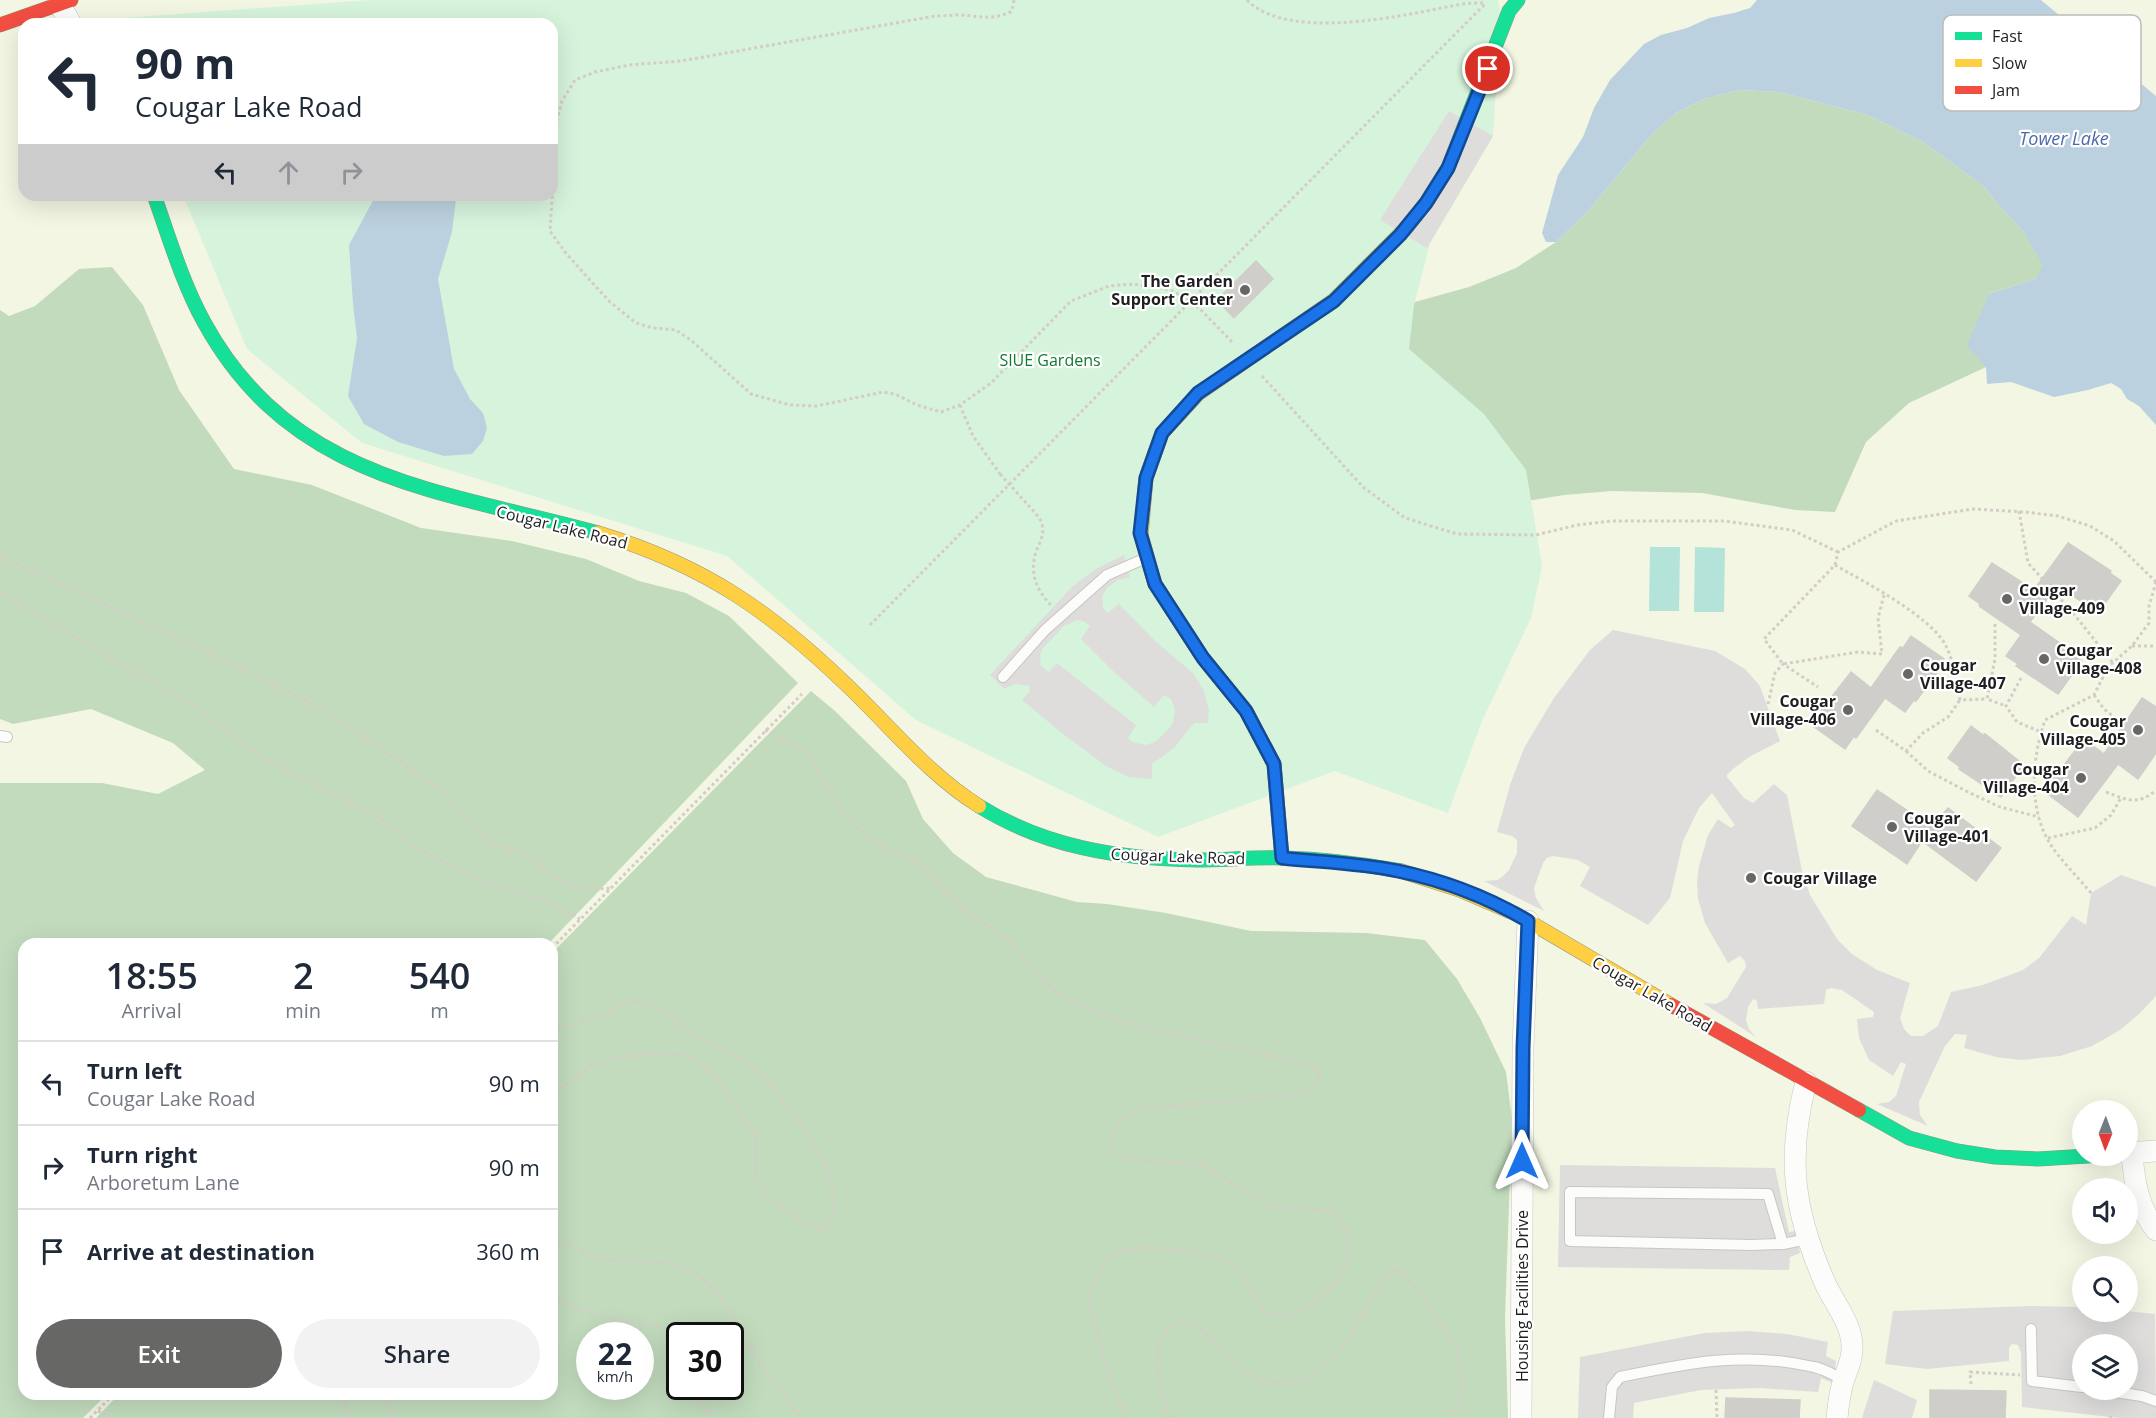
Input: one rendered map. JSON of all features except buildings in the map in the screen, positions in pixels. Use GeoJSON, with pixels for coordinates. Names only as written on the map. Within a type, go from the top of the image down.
{"type":"FeatureCollection","features":[{"type":"Feature","properties":{"kind":"street"},"geometry":{"type":"LineString","coordinates":[[1282,858],[1274,764],[1246,711],[1203,658],[1155,584],[1140,533],[1146,478],[1162,433],[1198,393],[1334,301],[1400,235],[1426,203],[1448,168],[1509,11],[1518,0]]}},
{"type":"Feature","properties":{"kind":"street"},"geometry":{"type":"LineString","coordinates":[[0,25],[61,1],[68,18]]}},
{"type":"Feature","properties":{"kind":"street","name":"Cougar Lake Road"},"geometry":{"type":"LineString","coordinates":[[156,201],[195,306],[238,373],[261,399],[287,422],[335,454],[388,476],[443,496],[628,542],[715,581],[758,606],[812,651],[938,776],[967,798],[1003,820],[1035,835],[1103,854],[1144,859],[1282,858],[1397,870],[1439,882],[1528,921],[1806,1082],[1909,1138],[1957,1151],[1995,1157],[2038,1159],[2072,1157]]}},
{"type":"Feature","properties":{"kind":"street","name":"Housing Facilities Drive"},"geometry":{"type":"LineString","coordinates":[[1521,1418],[1523,1048],[1528,921]]}},
{"type":"Feature","properties":{"kind":"street"},"geometry":{"type":"LineString","coordinates":[[1806,1082],[1798,1112],[1794,1146],[1795,1184],[1799,1209],[1812,1253],[1849,1329],[1852,1353],[1837,1418]]}},
{"type":"Feature","properties":{"kind":"street"},"geometry":{"type":"LineString","coordinates":[[2138,1152],[2156,1151]]}},
{"type":"Feature","properties":{"kind":"street"},"geometry":{"type":"LineString","coordinates":[[2132,1166],[2142,1207],[2156,1230]]}},
{"type":"Feature","properties":{"kind":"lane"},"geometry":{"type":"LineString","coordinates":[[1003,677],[1045,630],[1107,575],[1147,558]]}},
{"type":"Feature","properties":{"kind":"lane"},"geometry":{"type":"LineString","coordinates":[[1783,1244],[1768,1194],[1570,1192],[1570,1241],[1783,1244],[1808,1239]]}},
{"type":"Feature","properties":{"kind":"lane"},"geometry":{"type":"LineString","coordinates":[[2031,1329],[2032,1381],[2072,1386]]}},
{"type":"Feature","properties":{"kind":"lane"},"geometry":{"type":"LineString","coordinates":[[1609,1418],[1612,1387],[1620,1377],[1703,1361],[1740,1358],[1777,1361],[1816,1367],[1844,1380]]}},
{"type":"Feature","properties":{"kind":"lane"},"geometry":{"type":"LineString","coordinates":[[2138,1395],[2156,1401]]}},
{"type":"Feature","properties":{"kind":"path"},"geometry":{"type":"LineString","coordinates":[[558,120],[562,101],[575,80],[595,72],[629,65],[681,61],[935,16],[960,15],[988,19],[1003,16],[1012,11],[1014,0]]}},
{"type":"Feature","properties":{"kind":"path"},"geometry":{"type":"LineString","coordinates":[[1247,0],[1255,8],[1272,15],[1320,23],[1370,20],[1487,2],[1509,11]]}},
{"type":"Feature","properties":{"kind":"path"},"geometry":{"type":"LineString","coordinates":[[870,625],[1487,2]]}},
{"type":"Feature","properties":{"kind":"path"},"geometry":{"type":"LineString","coordinates":[[552,201],[550,231],[586,278],[610,302],[636,323],[653,328],[676,330],[692,341],[751,394],[790,405],[816,406],[883,392],[895,394],[917,405],[940,412],[960,405],[991,383],[1071,301],[1109,286],[1134,284],[1170,290],[1190,300],[1362,487],[1405,518],[1457,534],[1536,535],[1577,525],[1611,521],[1724,521],[1792,530],[1838,552]]}},
{"type":"Feature","properties":{"kind":"path"},"geometry":{"type":"LineString","coordinates":[[960,405],[973,436],[1000,474],[1039,518],[1042,535],[1034,561],[1035,579],[1042,597],[1052,606]]}},
{"type":"Feature","properties":{"kind":"path"},"geometry":{"type":"LineString","coordinates":[[1818,687],[1783,664],[1764,639],[1835,565],[1838,552],[1896,521],[1973,509],[2019,511],[2058,516],[2090,526],[2114,541],[2156,582],[2150,606],[2149,623],[2132,646],[2108,667],[2094,695],[2045,720],[2037,743],[2034,782],[2036,811],[2048,838],[2091,893]]}},
{"type":"Feature","properties":{"kind":"path"},"geometry":{"type":"LineString","coordinates":[[2019,511],[2028,563],[2113,663]]}},
{"type":"Feature","properties":{"kind":"path"},"geometry":{"type":"LineString","coordinates":[[0,556],[227,661],[320,708],[441,789],[487,842],[524,854],[561,881],[585,890],[612,888]]}},
{"type":"Feature","properties":{"kind":"path"},"geometry":{"type":"LineString","coordinates":[[1835,565],[1904,606],[1930,627],[1946,645],[1960,700],[1948,717],[1923,733],[1906,751]]}},
{"type":"Feature","properties":{"kind":"path"},"geometry":{"type":"LineString","coordinates":[[0,593],[194,706],[260,756],[377,816],[413,846],[485,882],[544,900],[580,919]]}},
{"type":"Feature","properties":{"kind":"path"},"geometry":{"type":"LineString","coordinates":[[1768,704],[1775,673],[1783,664],[1858,652],[1882,654],[1878,618],[1884,595]]}},
{"type":"Feature","properties":{"kind":"path"},"geometry":{"type":"LineString","coordinates":[[2149,623],[2156,622]]}},
{"type":"Feature","properties":{"kind":"path"},"geometry":{"type":"LineString","coordinates":[[1987,699],[1995,659],[1995,624]]}},
{"type":"Feature","properties":{"kind":"path"},"geometry":{"type":"LineString","coordinates":[[2132,646],[2156,646]]}},
{"type":"Feature","properties":{"kind":"path"},"geometry":{"type":"LineString","coordinates":[[2006,706],[2021,678]]}},
{"type":"Feature","properties":{"kind":"path"},"geometry":{"type":"LineString","coordinates":[[558,942],[802,694]]}},
{"type":"Feature","properties":{"kind":"path"},"geometry":{"type":"LineString","coordinates":[[2094,695],[2104,709],[2114,717]]}},
{"type":"Feature","properties":{"kind":"path"},"geometry":{"type":"LineString","coordinates":[[1960,700],[1987,699],[2006,706],[2017,722],[2041,732]]}},
{"type":"Feature","properties":{"kind":"path"},"geometry":{"type":"LineString","coordinates":[[765,730],[801,748],[814,763],[842,813],[872,842],[920,864],[959,906],[1010,941],[1035,974],[1064,998],[1126,1023],[1311,1065],[1321,1075],[1315,1085],[1298,1094],[1142,1109],[1128,1114],[1110,1136],[1117,1155],[1136,1161],[1201,1164],[1270,1207],[1332,1211],[1347,1230],[1347,1260],[1340,1279],[1306,1309],[1285,1317],[1267,1313],[1254,1298],[1241,1272],[1219,1256],[1149,1248],[1117,1252],[1105,1262],[1091,1290],[1091,1311],[1106,1365],[1125,1418]]}},
{"type":"Feature","properties":{"kind":"path"},"geometry":{"type":"LineString","coordinates":[[1876,730],[1906,751],[1928,771],[2000,807],[2039,817]]}},
{"type":"Feature","properties":{"kind":"path"},"geometry":{"type":"LineString","coordinates":[[2106,792],[2128,801],[2146,798],[2156,790]]}},
{"type":"Feature","properties":{"kind":"path"},"geometry":{"type":"LineString","coordinates":[[2048,838],[2095,828],[2111,815],[2121,798]]}},
{"type":"Feature","properties":{"kind":"path"},"geometry":{"type":"LineString","coordinates":[[558,1029],[577,1024],[634,1001],[654,1004],[699,1039],[740,1058],[765,1078],[807,1133],[826,1168],[835,1204],[830,1223],[823,1228],[807,1226],[763,1193],[756,1176],[756,1136],[719,1080],[696,1061],[682,1055],[655,1053],[614,1058],[590,1067],[558,1091]]}},
{"type":"Feature","properties":{"kind":"path"},"geometry":{"type":"LineString","coordinates":[[558,1241],[601,1259],[662,1262],[696,1273],[719,1293],[760,1363],[801,1418]]}},
{"type":"Feature","properties":{"kind":"path"},"geometry":{"type":"LineString","coordinates":[[1169,1418],[1162,1394],[1158,1352],[1163,1334],[1175,1322],[1196,1323],[1238,1367],[1258,1378],[1289,1384],[1308,1378],[1325,1367],[1346,1343],[1379,1284],[1391,1270],[1403,1270],[1456,1346],[1462,1373],[1462,1390],[1451,1418]]}},
{"type":"Feature","properties":{"kind":"path"},"geometry":{"type":"LineString","coordinates":[[558,1300],[614,1320],[651,1324],[666,1330]]}},
{"type":"Feature","properties":{"kind":"path"},"geometry":{"type":"LineString","coordinates":[[1971,1384],[1970,1372],[2022,1376]]}},
{"type":"Feature","properties":{"kind":"path"},"geometry":{"type":"LineString","coordinates":[[1716,1390],[1717,1418]]}},
{"type":"Feature","properties":{"kind":"path"},"geometry":{"type":"LineString","coordinates":[[90,1418],[108,1400]]}},
{"type":"Feature","properties":{"kind":"path"},"geometry":{"type":"LineString","coordinates":[[344,1400],[351,1418]]}},
{"type":"Feature","properties":{"kind":"path"},"geometry":{"type":"LineString","coordinates":[[388,1400],[396,1418]]}},
{"type":"Feature","properties":{"kind":"path"},"geometry":{"type":"LineString","coordinates":[[701,1400],[711,1418]]}},
{"type":"Feature","properties":{"kind":"path"},"geometry":{"type":"LineString","coordinates":[[98,1411],[112,1418]]}},
{"type":"Feature","properties":{"kind":"shaded area"},"geometry":{"type":"Polygon","coordinates":[[[0,0],[2156,0],[2156,1418],[0,1418],[0,0]]]}},
{"type":"Feature","properties":{"kind":"shaded area"},"geometry":{"type":"Polygon","coordinates":[[[1449,111],[1493,136],[1427,248],[1380,220],[1449,111]]]}},
{"type":"Feature","properties":{"kind":"shaded area"},"geometry":{"type":"Polygon","coordinates":[[[1650,547],[1680,547],[1679,611],[1649,611],[1650,547]]]}},
{"type":"Feature","properties":{"kind":"shaded area"},"geometry":{"type":"Polygon","coordinates":[[[1695,547],[1725,548],[1724,612],[1694,612],[1695,547]]]}},
{"type":"Feature","properties":{"kind":"shaded area"},"geometry":{"type":"Polygon","coordinates":[[[1124,555],[1130,577],[1118,580],[1107,588],[1102,597],[1103,608],[1108,613],[1119,604],[1155,641],[1194,674],[1204,691],[1209,710],[1208,723],[1194,723],[1174,748],[1152,764],[1152,779],[1129,777],[1106,766],[1022,700],[1030,691],[1029,686],[1015,684],[1004,689],[990,675],[1072,587],[1094,570],[1124,555]],[[1077,620],[1064,626],[1043,648],[1040,654],[1041,666],[1049,672],[1057,663],[1136,725],[1128,738],[1132,742],[1146,745],[1155,742],[1173,723],[1175,709],[1171,699],[1164,695],[1154,707],[1114,672],[1081,639],[1090,626],[1077,620]]]}},
{"type":"Feature","properties":{"kind":"shaded area","name":"Cougar Village"},"geometry":{"type":"Polygon","coordinates":[[[1613,630],[1715,651],[1745,669],[1760,686],[1780,741],[1749,757],[1733,769],[1727,777],[1744,798],[1753,803],[1774,784],[1787,795],[1802,871],[1810,895],[1837,939],[1852,954],[1877,970],[1910,983],[1900,1018],[1904,1029],[1911,1036],[1923,1036],[1938,1026],[1951,992],[1983,985],[2023,970],[2039,958],[2072,916],[2086,925],[2091,893],[2121,875],[2156,887],[2156,996],[2120,1030],[2092,1046],[2060,1056],[2021,1060],[1996,1057],[1964,1048],[1967,1035],[1955,1034],[1945,1046],[1919,1102],[1920,1115],[1928,1126],[1877,1104],[1889,1102],[1896,1096],[1906,1064],[1901,1062],[1893,1076],[1869,1060],[1859,1038],[1857,1019],[1873,1017],[1874,1012],[1842,990],[1831,988],[1826,990],[1824,1004],[1758,1009],[1757,1001],[1753,999],[1748,1007],[1746,1020],[1749,1029],[1756,1037],[1703,1003],[1716,1004],[1727,998],[1746,967],[1745,961],[1740,956],[1728,963],[1705,923],[1698,899],[1699,866],[1708,835],[1718,819],[1731,828],[1735,825],[1712,793],[1699,808],[1683,841],[1670,898],[1648,925],[1580,886],[1590,867],[1578,860],[1553,856],[1547,858],[1543,863],[1534,888],[1536,898],[1544,911],[1484,881],[1497,880],[1502,877],[1509,870],[1517,853],[1517,840],[1512,836],[1497,832],[1510,785],[1524,748],[1554,698],[1590,650],[1613,630]]]}},
{"type":"Feature","properties":{"kind":"shaded area"},"geometry":{"type":"Polygon","coordinates":[[[1560,1165],[1775,1168],[1789,1232],[1796,1231],[1800,1253],[1790,1257],[1789,1270],[1558,1267],[1560,1165]]]}},
{"type":"Feature","properties":{"kind":"shaded area"},"geometry":{"type":"Polygon","coordinates":[[[2072,1307],[2072,1322],[2138,1322],[2138,1312],[2155,1314],[2156,1418],[2119,1418],[2022,1407],[2021,1353],[2018,1345],[2012,1344],[2009,1348],[2009,1361],[1927,1369],[1885,1364],[1893,1311],[2072,1307]]]}},
{"type":"Feature","properties":{"kind":"shaded area"},"geometry":{"type":"Polygon","coordinates":[[[1747,1331],[1787,1334],[1828,1342],[1826,1356],[1836,1361],[1833,1383],[1821,1378],[1818,1392],[1760,1388],[1701,1390],[1634,1403],[1633,1418],[1578,1418],[1580,1357],[1705,1333],[1747,1331]]]}},
{"type":"Feature","properties":{"kind":"shaded area"},"geometry":{"type":"Polygon","coordinates":[[[1874,1380],[1917,1400],[1912,1418],[1862,1418],[1874,1380]]]}},
{"type":"Feature","properties":{"kind":"green space","name":"SIUE Gardens"},"geometry":{"type":"Polygon","coordinates":[[[369,0],[1498,0],[1501,15],[1493,136],[1430,243],[1414,305],[1409,349],[1484,414],[1526,470],[1542,566],[1531,618],[1482,721],[1448,813],[1335,771],[1158,837],[916,720],[727,556],[362,443],[247,349],[185,201],[558,201],[558,18],[123,18],[369,0]]]}},
{"type":"Feature","properties":{"kind":"green space"},"geometry":{"type":"Polygon","coordinates":[[[1739,90],[1779,92],[1868,115],[1923,142],[1985,187],[2023,231],[2044,266],[2035,279],[1989,294],[1986,367],[1909,403],[1866,442],[1835,512],[1795,510],[1702,493],[1612,491],[1564,495],[1503,505],[1349,349],[1404,305],[1469,287],[1516,268],[1556,242],[1587,212],[1653,133],[1676,113],[1704,99],[1739,90]]]}},
{"type":"Feature","properties":{"kind":"green space"},"geometry":{"type":"Polygon","coordinates":[[[112,267],[143,305],[179,390],[234,469],[312,485],[421,528],[512,541],[586,559],[639,581],[686,593],[729,616],[798,683],[554,938],[18,938],[18,1400],[101,1400],[83,1418],[0,1418],[0,783],[102,783],[158,794],[205,770],[173,743],[91,709],[13,724],[0,719],[0,310],[9,316],[35,306],[79,269],[112,267]]]}},
{"type":"Feature","properties":{"kind":"green space"},"geometry":{"type":"Polygon","coordinates":[[[811,691],[835,711],[906,781],[923,819],[953,853],[986,877],[1077,902],[1166,913],[1251,931],[1366,933],[1425,940],[1457,979],[1480,1018],[1506,1072],[1512,1119],[1505,1318],[1508,1418],[96,1418],[113,1400],[558,1400],[558,947],[811,691]]]}},
{"type":"Feature","properties":{"kind":"water","name":"Tower Lake"},"geometry":{"type":"Polygon","coordinates":[[[1757,0],[2041,0],[2059,15],[1943,15],[1943,111],[2141,111],[2141,83],[2156,96],[2156,425],[2139,406],[2127,399],[2121,389],[2111,383],[2054,397],[2011,382],[1987,384],[1986,367],[1967,345],[1989,294],[2035,279],[2043,266],[2023,231],[1985,187],[1923,142],[1868,115],[1779,92],[1739,90],[1704,99],[1676,113],[1653,133],[1587,212],[1556,242],[1546,242],[1542,233],[1558,175],[1583,137],[1594,108],[1610,80],[1644,44],[1661,35],[1687,28],[1709,18],[1750,8],[1757,0]]]}},
{"type":"Feature","properties":{"kind":"water"},"geometry":{"type":"Polygon","coordinates":[[[373,201],[456,201],[452,232],[438,279],[454,369],[470,399],[483,413],[487,428],[483,441],[472,454],[444,456],[398,442],[364,424],[348,396],[357,338],[349,245],[373,201]]]}},
{"type":"Feature","properties":{"kind":"traffic: fast"},"geometry":{"type":"LineString","coordinates":[[1405,229],[1426,203],[1448,168],[1509,11],[1518,0]]}},
{"type":"Feature","properties":{"kind":"traffic: fast"},"geometry":{"type":"LineString","coordinates":[[156,201],[182,275],[204,322],[239,375],[280,416],[326,447],[375,471],[427,489],[598,533]]}},
{"type":"Feature","properties":{"kind":"traffic: fast"},"geometry":{"type":"LineString","coordinates":[[979,806],[1030,832],[1056,841],[1111,853],[1197,860],[1298,859],[1342,862],[1401,871]]}},
{"type":"Feature","properties":{"kind":"traffic: fast"},"geometry":{"type":"LineString","coordinates":[[1859,1110],[1909,1138],[1957,1151],[1995,1157],[2038,1159],[2072,1157]]}},
{"type":"Feature","properties":{"kind":"traffic: slow"},"geometry":{"type":"LineString","coordinates":[[1141,535],[1146,478],[1162,433],[1199,393],[1333,301],[1405,229]]}},
{"type":"Feature","properties":{"kind":"traffic: slow"},"geometry":{"type":"LineString","coordinates":[[598,533],[673,561],[737,595],[795,638],[854,692],[929,767],[979,806]]}},
{"type":"Feature","properties":{"kind":"traffic: slow"},"geometry":{"type":"LineString","coordinates":[[1401,871],[1460,890],[1516,914],[1671,1005]]}},
{"type":"Feature","properties":{"kind":"traffic: jam"},"geometry":{"type":"LineString","coordinates":[[20,18],[71,0]]}},
{"type":"Feature","properties":{"kind":"traffic: jam"},"geometry":{"type":"LineString","coordinates":[[0,25],[18,19]]}},
{"type":"Feature","properties":{"kind":"traffic: jam"},"geometry":{"type":"LineString","coordinates":[[1141,535],[1155,584],[1203,658],[1246,711],[1274,764],[1282,858]]}},
{"type":"Feature","properties":{"kind":"traffic: jam"},"geometry":{"type":"LineString","coordinates":[[1671,1005],[1859,1110]]}},
{"type":"Feature","properties":{"kind":"place","name":"The Garden Support Center"},"geometry":{"type":"Point","coordinates":[1245,290]}},
{"type":"Feature","properties":{"kind":"place","name":"Cougar Village-409"},"geometry":{"type":"Point","coordinates":[2007,599]}},
{"type":"Feature","properties":{"kind":"place","name":"Cougar Village-408"},"geometry":{"type":"Point","coordinates":[2044,659]}},
{"type":"Feature","properties":{"kind":"place","name":"Cougar Village-407"},"geometry":{"type":"Point","coordinates":[1908,674]}},
{"type":"Feature","properties":{"kind":"place","name":"Cougar Village-406"},"geometry":{"type":"Point","coordinates":[1848,710]}},
{"type":"Feature","properties":{"kind":"place","name":"Cougar Village-405"},"geometry":{"type":"Point","coordinates":[2138,730]}},
{"type":"Feature","properties":{"kind":"place","name":"Cougar Village-404"},"geometry":{"type":"Point","coordinates":[2081,778]}},
{"type":"Feature","properties":{"kind":"place","name":"Cougar Village-401"},"geometry":{"type":"Point","coordinates":[1892,827]}},
{"type":"Feature","properties":{"kind":"place","name":"Cougar Village"},"geometry":{"type":"Point","coordinates":[1751,878]}},
{"type":"Feature","properties":{"kind":"route"},"geometry":{"type":"LineString","coordinates":[[1488,69],[1448,168],[1426,203],[1400,235],[1334,301],[1198,393],[1162,433],[1146,478],[1140,533],[1155,584],[1203,658],[1246,711],[1274,764],[1282,858],[1397,870],[1476,896],[1528,921],[1523,1048],[1522,1161]]}}]}
